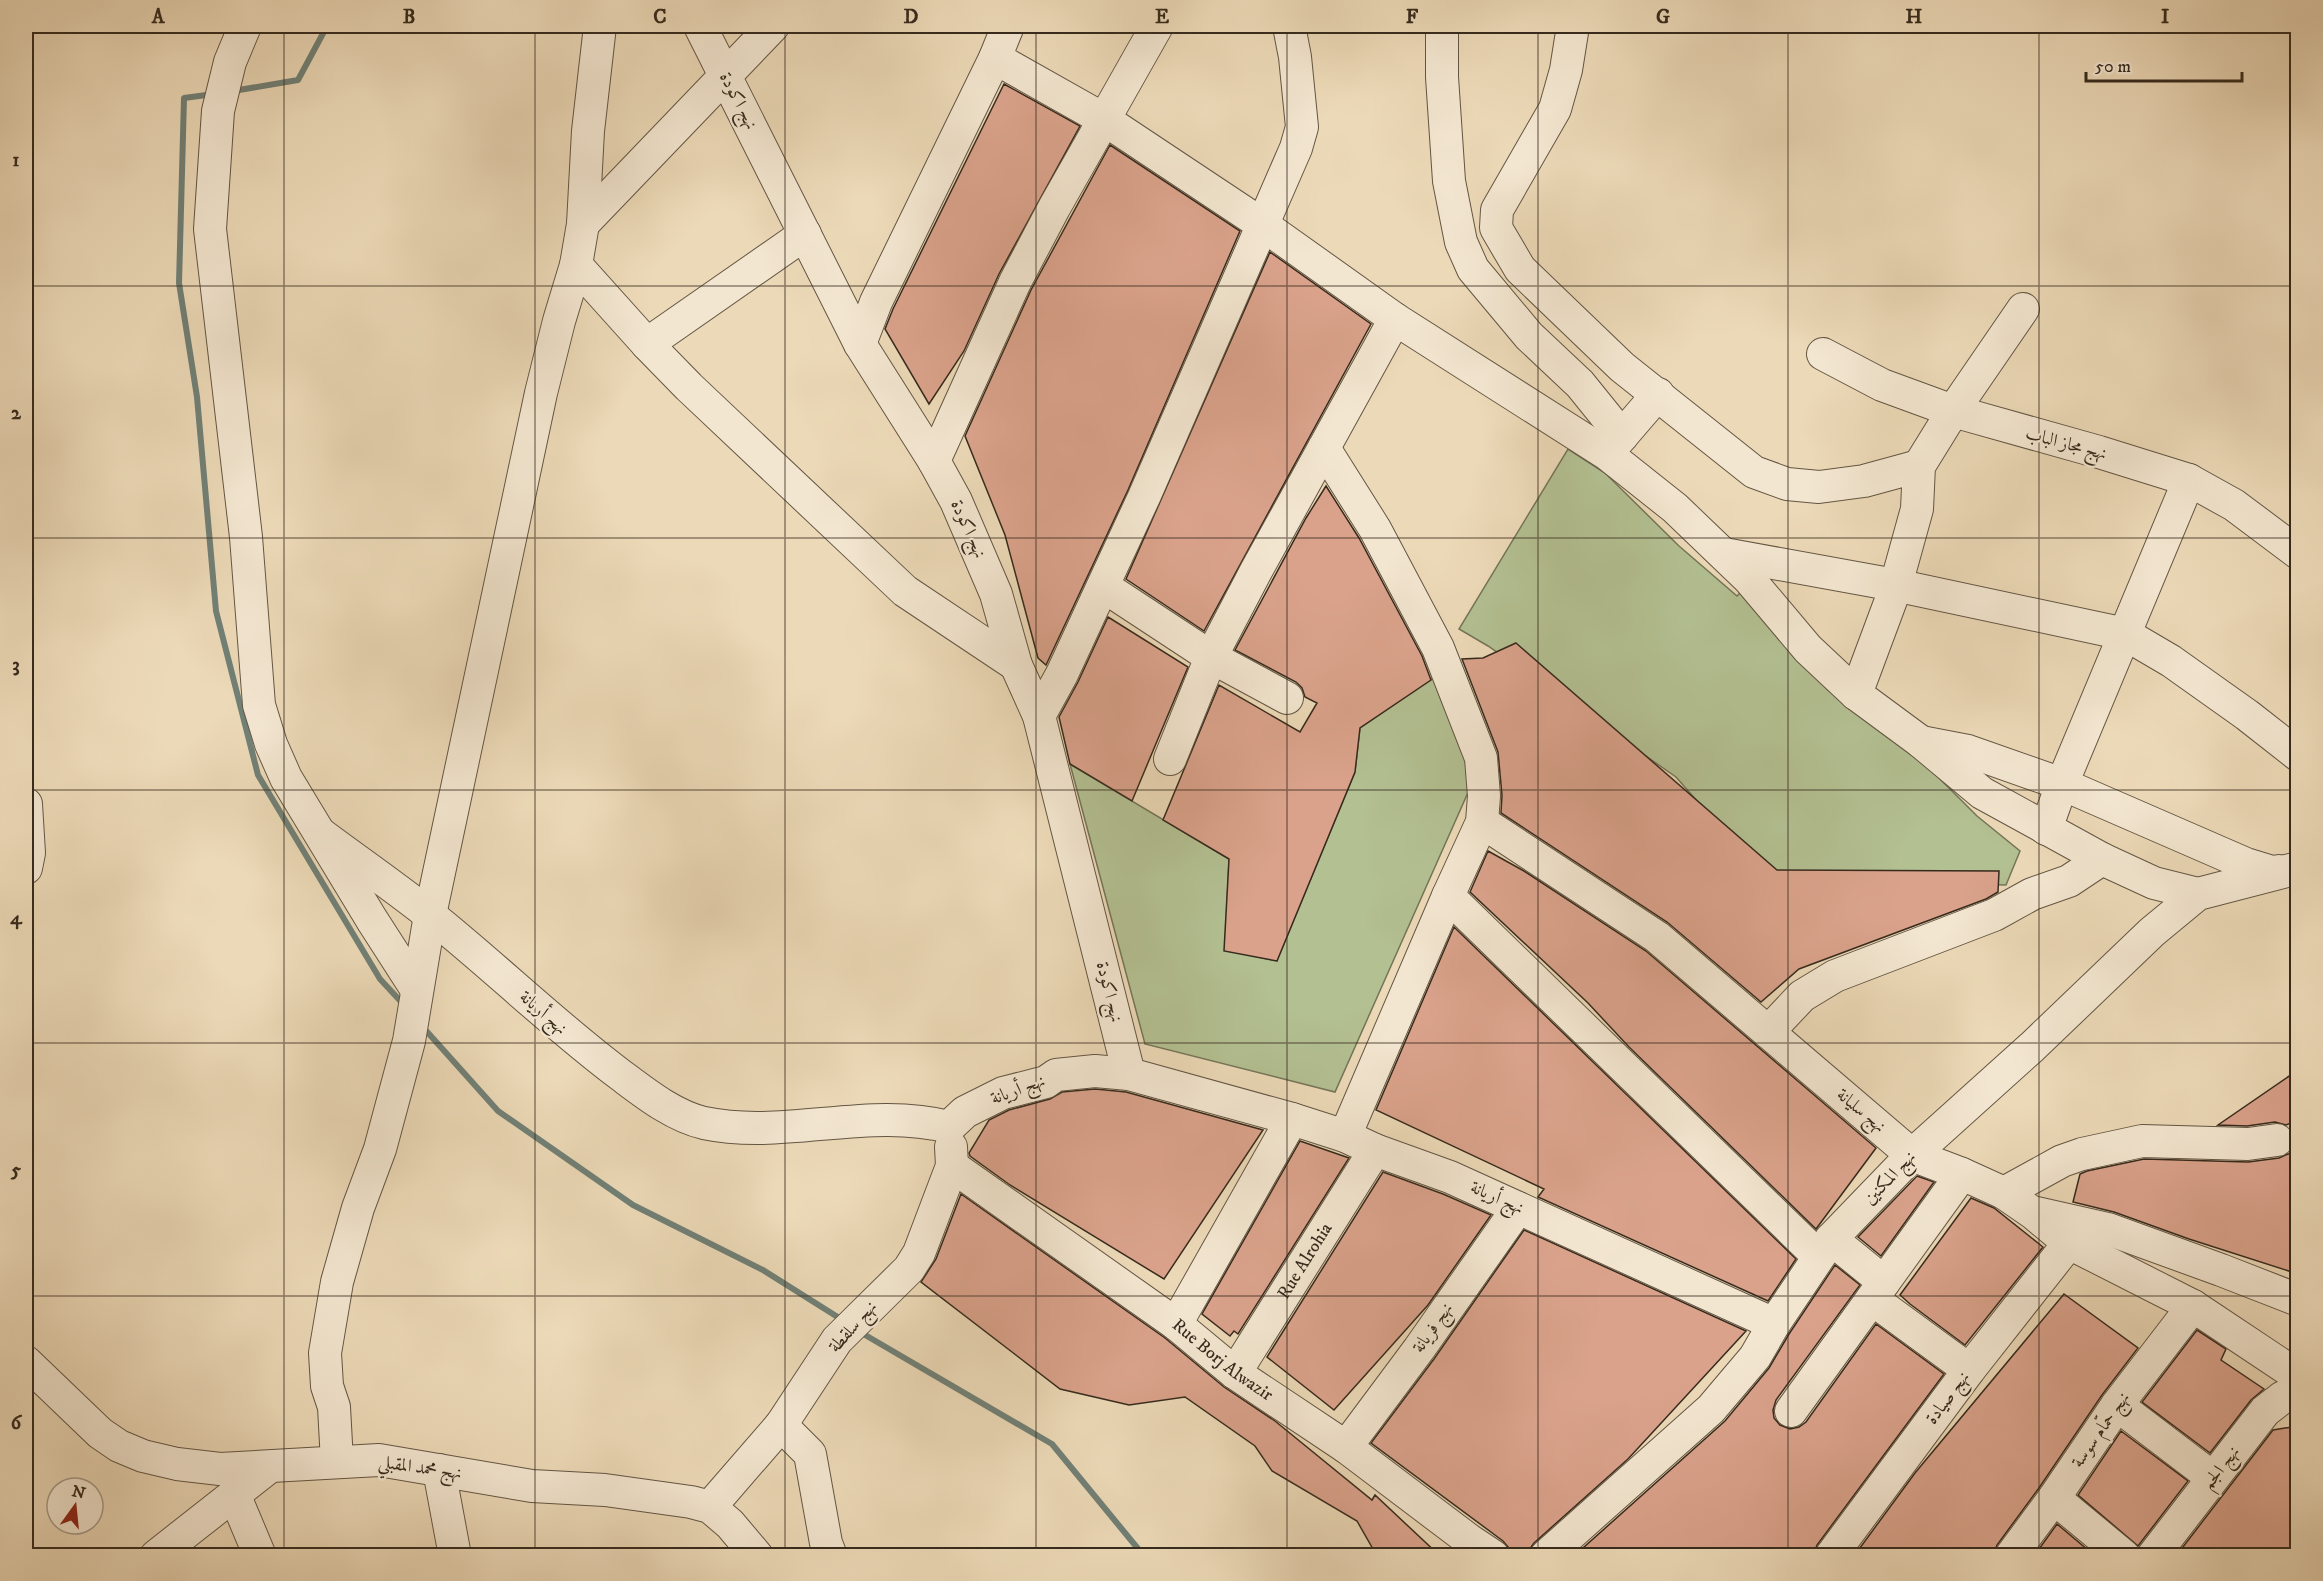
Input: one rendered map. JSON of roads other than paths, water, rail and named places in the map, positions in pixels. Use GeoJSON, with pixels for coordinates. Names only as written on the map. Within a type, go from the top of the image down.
{"type":"FeatureCollection","features":[{"type":"Feature","properties":{"kind":"street"},"geometry":{"type":"LineString","coordinates":[[244,26],[230,62],[218,111],[210,229],[246,537],[259,705],[271,744],[286,778],[417,990]]}},
{"type":"Feature","properties":{"kind":"street"},"geometry":{"type":"LineString","coordinates":[[337,1462],[334,1407],[327,1386],[326,1353],[337,1282],[358,1208],[380,1149],[398,1089],[409,1041],[430,915],[541,393],[576,265],[583,224],[588,131],[600,26]]}},
{"type":"Feature","properties":{"kind":"street","name":"نهج اكودة"},"geometry":{"type":"LineString","coordinates":[[700,26],[860,344],[934,461],[956,501],[996,594],[1016,665],[1039,716],[1129,1074]]}},
{"type":"Feature","properties":{"kind":"street"},"geometry":{"type":"LineString","coordinates":[[583,224],[773,26]]}},
{"type":"Feature","properties":{"kind":"street"},"geometry":{"type":"LineString","coordinates":[[860,344],[876,302],[995,58],[1008,26]]}},
{"type":"Feature","properties":{"kind":"street"},"geometry":{"type":"LineString","coordinates":[[934,461],[1015,282],[1157,26]]}},
{"type":"Feature","properties":{"kind":"street"},"geometry":{"type":"LineString","coordinates":[[1039,716],[1062,674],[1103,586],[1296,148],[1302,127],[1295,57],[1289,26]]}},
{"type":"Feature","properties":{"kind":"street"},"geometry":{"type":"LineString","coordinates":[[1442,26],[1442,77],[1449,181],[1461,242],[1473,269],[1529,336],[1580,384],[1615,445],[1675,508],[1749,579],[1808,649],[1856,694],[1921,742],[1982,793],[2102,859],[2154,883],[2198,894]]}},
{"type":"Feature","properties":{"kind":"street"},"geometry":{"type":"LineString","coordinates":[[1573,26],[1566,70],[1555,109],[1497,210],[1496,228],[1503,244],[1520,269],[1622,367],[1754,472],[1787,484],[1820,487],[1864,481],[1919,466]]}},
{"type":"Feature","properties":{"kind":"street"},"geometry":{"type":"LineString","coordinates":[[995,58],[1105,120],[1263,225],[1395,319],[1615,445]]}},
{"type":"Feature","properties":{"kind":"street"},"geometry":{"type":"LineString","coordinates":[[647,345],[805,234]]}},
{"type":"Feature","properties":{"kind":"street"},"geometry":{"type":"LineString","coordinates":[[576,265],[647,345],[905,591],[1016,665]]}},
{"type":"Feature","properties":{"kind":"street"},"geometry":{"type":"LineString","coordinates":[[1856,694],[1884,623],[1917,509],[1919,466],[1953,411],[2023,309]]}},
{"type":"Feature","properties":{"kind":"street"},"geometry":{"type":"LineString","coordinates":[[1170,759],[1211,657],[1395,319]]}},
{"type":"Feature","properties":{"kind":"street","name":"نهج مجاز الباب"},"geometry":{"type":"LineString","coordinates":[[1823,354],[1882,385],[1953,411],[2189,480],[2235,505],[2298,553]]}},
{"type":"Feature","properties":{"kind":"street"},"geometry":{"type":"LineString","coordinates":[[1615,445],[1658,394]]}},
{"type":"Feature","properties":{"kind":"street"},"geometry":{"type":"LineString","coordinates":[[1324,448],[1376,529],[1438,648],[1480,758],[1484,796],[1482,822],[1345,1137]]}},
{"type":"Feature","properties":{"kind":"street"},"geometry":{"type":"LineString","coordinates":[[2046,830],[2062,784],[2189,480]]}},
{"type":"Feature","properties":{"kind":"street"},"geometry":{"type":"LineString","coordinates":[[1724,554],[1895,585],[2125,634],[2171,661],[2247,715],[2298,755]]}},
{"type":"Feature","properties":{"kind":"street"},"geometry":{"type":"LineString","coordinates":[[1103,586],[1211,657],[1287,698]]}},
{"type":"Feature","properties":{"kind":"street"},"geometry":{"type":"LineString","coordinates":[[1921,742],[1968,751],[2062,784],[2246,864],[2272,872],[2296,867]]}},
{"type":"Feature","properties":{"kind":"street"},"geometry":{"type":"LineString","coordinates":[[26,804],[29,853],[26,868]]}},
{"type":"Feature","properties":{"kind":"street","name":"نهج سليانة"},"geometry":{"type":"LineString","coordinates":[[1482,822],[1657,937],[1912,1155],[2004,1193],[2033,1213],[2068,1243],[2193,1306],[2298,1376]]}},
{"type":"Feature","properties":{"kind":"street","name":"نهج أريانة"},"geometry":{"type":"LineString","coordinates":[[321,834],[430,915],[584,1048],[643,1092],[682,1114],[703,1122],[731,1126],[787,1128],[856,1121],[924,1121],[949,1127],[965,1112],[1003,1093],[1047,1082],[1056,1075],[1095,1071],[1129,1074],[1292,1119],[1450,1177],[1774,1324]]}},
{"type":"Feature","properties":{"kind":"street"},"geometry":{"type":"LineString","coordinates":[[1768,1032],[1802,996],[1835,976],[1994,915],[2032,894],[2069,881],[2102,859]]}},
{"type":"Feature","properties":{"kind":"street","name":"نهج المكنين"},"geometry":{"type":"LineString","coordinates":[[1546,1556],[1711,1409],[1755,1357],[1774,1324],[1825,1248],[1912,1155],[2032,1047],[2152,932],[2198,894],[2296,867]]}},
{"type":"Feature","properties":{"kind":"street"},"geometry":{"type":"LineString","coordinates":[[1448,896],[1825,1248],[1969,1370]]}},
{"type":"Feature","properties":{"kind":"street"},"geometry":{"type":"LineString","coordinates":[[1176,1324],[1292,1119]]}},
{"type":"Feature","properties":{"kind":"street","name":"نهج سلقطة"},"geometry":{"type":"LineString","coordinates":[[710,1507],[781,1425],[837,1340],[909,1269],[919,1253],[952,1166],[949,1127]]}},
{"type":"Feature","properties":{"kind":"street"},"geometry":{"type":"LineString","coordinates":[[2004,1193],[2061,1161],[2142,1141],[2248,1144],[2277,1140]]}},
{"type":"Feature","properties":{"kind":"street","name":"Rue Alrohia"},"geometry":{"type":"LineString","coordinates":[[1235,1373],[1375,1150]]}},
{"type":"Feature","properties":{"kind":"street","name":"Rue Borj Alwazir"},"geometry":{"type":"LineString","coordinates":[[952,1166],[1176,1324],[1235,1373],[1346,1447],[1493,1556]]}},
{"type":"Feature","properties":{"kind":"street"},"geometry":{"type":"LineString","coordinates":[[1791,1412],[1962,1174]]}},
{"type":"Feature","properties":{"kind":"street","name":"نهج فريانة"},"geometry":{"type":"LineString","coordinates":[[1346,1447],[1419,1349],[1518,1208]]}},
{"type":"Feature","properties":{"kind":"street"},"geometry":{"type":"LineString","coordinates":[[2033,1213],[2108,1229],[2298,1300]]}},
{"type":"Feature","properties":{"kind":"street","name":"نهج صيادة"},"geometry":{"type":"LineString","coordinates":[[1831,1556],[1969,1370],[2068,1243]]}},
{"type":"Feature","properties":{"kind":"street","name":"نهج حمّام سوسة"},"geometry":{"type":"LineString","coordinates":[[2011,1556],[2054,1498],[2117,1405],[2193,1306]]}},
{"type":"Feature","properties":{"kind":"street","name":"نهج محمد المقبلي"},"geometry":{"type":"LineString","coordinates":[[26,1362],[100,1433],[119,1446],[144,1456],[177,1464],[219,1469],[379,1460],[532,1485],[605,1490],[661,1497],[710,1507]]}},
{"type":"Feature","properties":{"kind":"street","name":"نهج الجم"},"geometry":{"type":"LineString","coordinates":[[2153,1556],[2265,1411],[2283,1396],[2298,1391]]}},
{"type":"Feature","properties":{"kind":"street"},"geometry":{"type":"LineString","coordinates":[[2117,1405],[2213,1478]]}},
{"type":"Feature","properties":{"kind":"street"},"geometry":{"type":"LineString","coordinates":[[781,1425],[810,1454],[826,1543],[831,1556]]}},
{"type":"Feature","properties":{"kind":"street"},"geometry":{"type":"LineString","coordinates":[[156,1556],[268,1468]]}},
{"type":"Feature","properties":{"kind":"street"},"geometry":{"type":"LineString","coordinates":[[439,1470],[455,1556]]}},
{"type":"Feature","properties":{"kind":"street"},"geometry":{"type":"LineString","coordinates":[[234,1494],[260,1556]]}},
{"type":"Feature","properties":{"kind":"street"},"geometry":{"type":"LineString","coordinates":[[2054,1498],[2124,1556]]}},
{"type":"Feature","properties":{"kind":"street"},"geometry":{"type":"LineString","coordinates":[[710,1507],[730,1524],[757,1556]]}},
{"type":"Feature","properties":{"kind":"waterway"},"geometry":{"type":"LineString","coordinates":[[233,91],[298,80],[327,26]]}},
{"type":"Feature","properties":{"kind":"waterway"},"geometry":{"type":"LineString","coordinates":[[214,94],[184,98],[179,283],[197,397],[216,611],[258,775],[380,979],[405,1006]]}},
{"type":"Feature","properties":{"kind":"waterway"},"geometry":{"type":"LineString","coordinates":[[421,1025],[498,1111],[633,1205],[763,1270],[844,1321]]}},
{"type":"Feature","properties":{"kind":"waterway"},"geometry":{"type":"LineString","coordinates":[[860,1332],[1052,1444],[1144,1556]]}}]}
